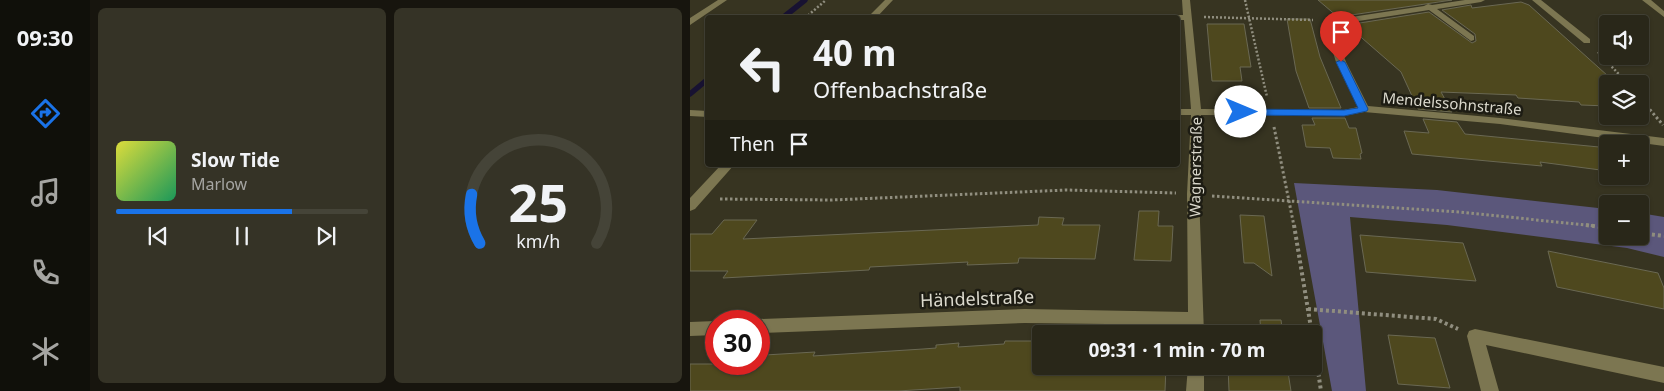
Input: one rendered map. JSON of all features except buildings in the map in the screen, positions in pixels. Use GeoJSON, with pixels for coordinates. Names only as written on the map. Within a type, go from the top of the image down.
{"type":"FeatureCollection","features":[{"type":"Feature","properties":{"kind":"street"},"geometry":{"type":"LineString","coordinates":[[691,20],[723,0]]}},
{"type":"Feature","properties":{"kind":"street"},"geometry":{"type":"LineString","coordinates":[[874,15],[889,0]]}},
{"type":"Feature","properties":{"kind":"street","name":"Wagnerstraße"},"geometry":{"type":"LineString","coordinates":[[1186,0],[1196,112],[1193,194],[1196,325]]}},
{"type":"Feature","properties":{"kind":"street"},"geometry":{"type":"LineString","coordinates":[[1364,109],[1341,62],[1328,23],[1428,6],[1481,0]]}},
{"type":"Feature","properties":{"kind":"street"},"geometry":{"type":"LineString","coordinates":[[1536,0],[1587,41]]}},
{"type":"Feature","properties":{"kind":"street"},"geometry":{"type":"LineString","coordinates":[[1646,0],[1664,15]]}},
{"type":"Feature","properties":{"kind":"street"},"geometry":{"type":"LineString","coordinates":[[1428,6],[1471,38]]}},
{"type":"Feature","properties":{"kind":"street"},"geometry":{"type":"LineString","coordinates":[[1180,17],[1188,17]]}},
{"type":"Feature","properties":{"kind":"street"},"geometry":{"type":"LineString","coordinates":[[691,20],[705,20]]}},
{"type":"Feature","properties":{"kind":"street","name":"Mendelssohnstraße"},"geometry":{"type":"LineString","coordinates":[[1180,112],[1344,113],[1364,109],[1500,121],[1664,142]]}},
{"type":"Feature","properties":{"kind":"street"},"geometry":{"type":"LineString","coordinates":[[690,113],[705,114]]}},
{"type":"Feature","properties":{"kind":"street"},"geometry":{"type":"LineString","coordinates":[[690,206],[726,167]]}},
{"type":"Feature","properties":{"kind":"street","name":"Händelstraße"},"geometry":{"type":"LineString","coordinates":[[770,326],[1025,316],[1179,325]]}},
{"type":"Feature","properties":{"kind":"street"},"geometry":{"type":"LineString","coordinates":[[690,329],[705,328]]}},
{"type":"Feature","properties":{"kind":"street"},"geometry":{"type":"LineString","coordinates":[[1490,391],[1475,336],[1664,376]]}},
{"type":"Feature","properties":{"kind":"street"},"geometry":{"type":"LineString","coordinates":[[1195,391],[1196,375]]}},
{"type":"Feature","properties":{"kind":"path"},"geometry":{"type":"LineString","coordinates":[[808,15],[826,0]]}},
{"type":"Feature","properties":{"kind":"path"},"geometry":{"type":"LineString","coordinates":[[1245,0],[1290,202],[1311,325]]}},
{"type":"Feature","properties":{"kind":"path"},"geometry":{"type":"LineString","coordinates":[[1188,17],[1316,20],[1328,23]]}},
{"type":"Feature","properties":{"kind":"path"},"geometry":{"type":"LineString","coordinates":[[1587,41],[1619,75]]}},
{"type":"Feature","properties":{"kind":"path"},"geometry":{"type":"LineString","coordinates":[[1649,108],[1664,126]]}},
{"type":"Feature","properties":{"kind":"path"},"geometry":{"type":"LineString","coordinates":[[714,199],[832,200],[1067,190],[1184,194]]}},
{"type":"Feature","properties":{"kind":"path"},"geometry":{"type":"LineString","coordinates":[[1207,195],[1290,202],[1429,208],[1599,227]]}},
{"type":"Feature","properties":{"kind":"path"},"geometry":{"type":"LineString","coordinates":[[1649,234],[1664,236]]}},
{"type":"Feature","properties":{"kind":"path"},"geometry":{"type":"LineString","coordinates":[[1308,309],[1436,319],[1475,336]]}},
{"type":"Feature","properties":{"kind":"path"},"geometry":{"type":"LineString","coordinates":[[1319,375],[1321,391]]}},
{"type":"Feature","properties":{"kind":"shaded area"},"geometry":{"type":"Polygon","coordinates":[[[1294,183],[1437,190],[1599,208],[1599,244],[1447,225],[1350,217],[1366,391],[1332,391],[1322,336],[1322,325],[1320,325],[1294,183]]]}},
{"type":"Feature","properties":{"kind":"shaded area"},"geometry":{"type":"Polygon","coordinates":[[[1649,214],[1664,217],[1664,257],[1627,248],[1604,245],[1649,245],[1649,214]]]}},
{"type":"Feature","properties":{"kind":"waterway"},"geometry":{"type":"LineString","coordinates":[[786,15],[805,0]]}},
{"type":"Feature","properties":{"kind":"waterway"},"geometry":{"type":"LineString","coordinates":[[690,94],[705,82]]}},
{"type":"Feature","properties":{"kind":"route"},"geometry":{"type":"LineString","coordinates":[[1241,112],[1344,113],[1364,109],[1341,62]]}}]}
